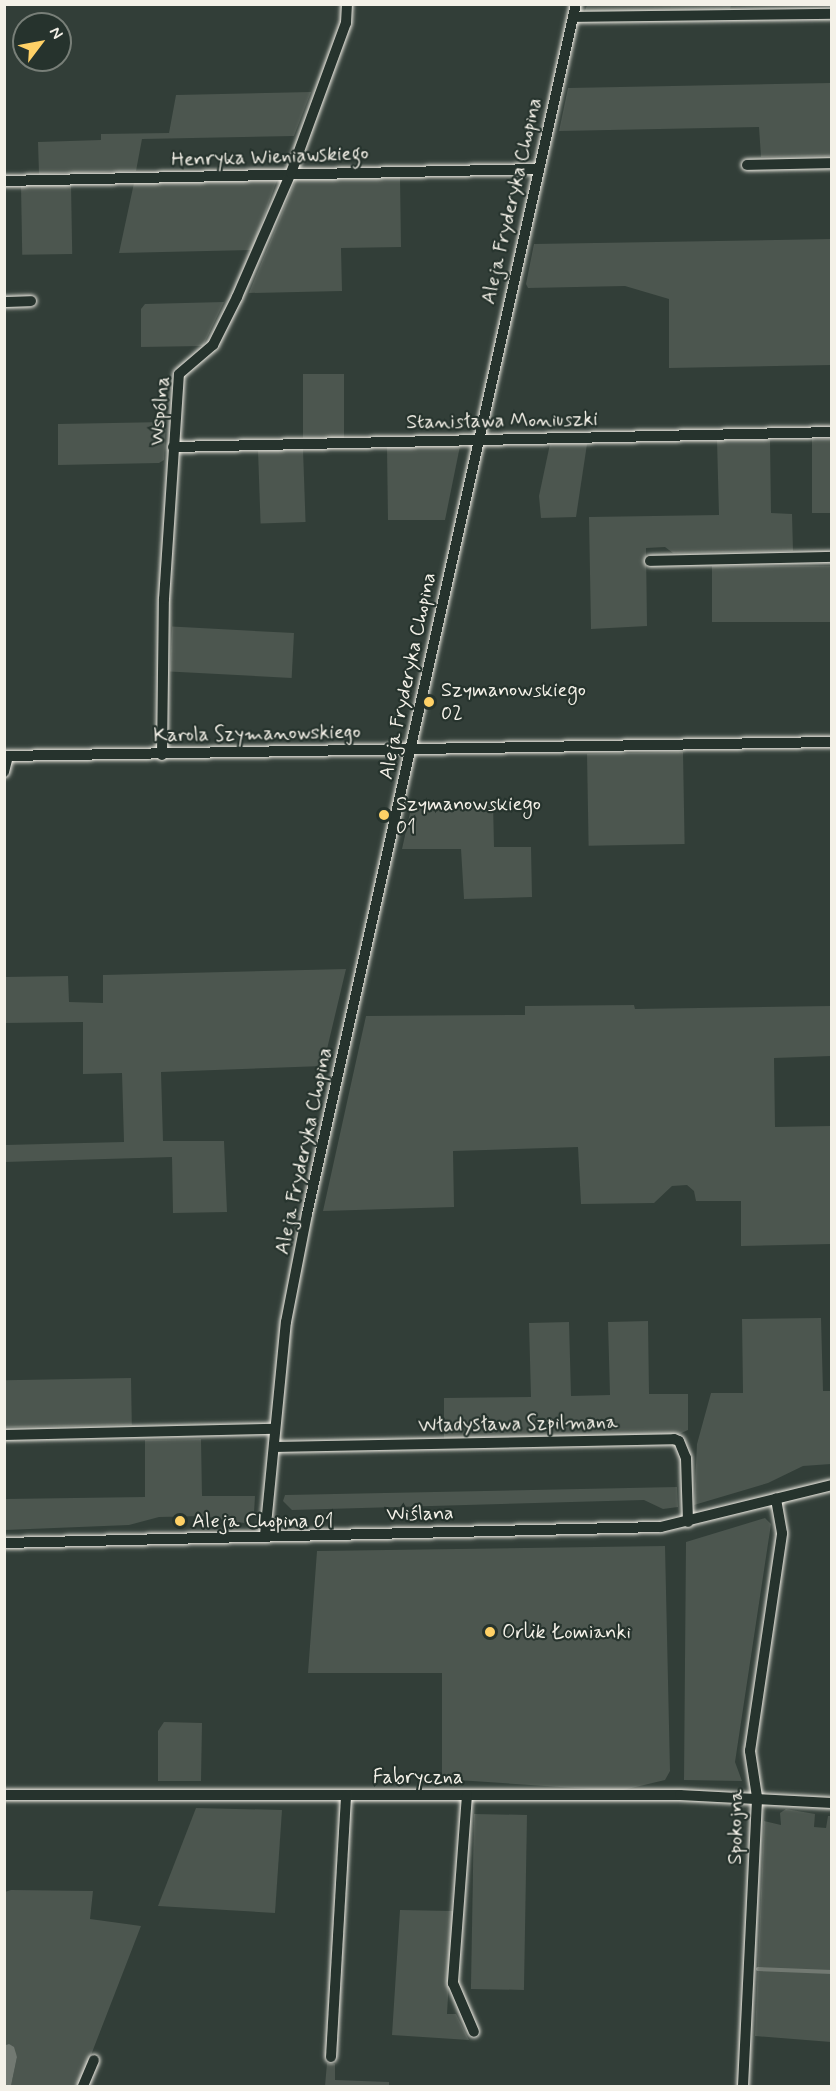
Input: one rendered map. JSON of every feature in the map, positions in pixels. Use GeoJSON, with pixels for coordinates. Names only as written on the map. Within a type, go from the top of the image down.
{"type":"FeatureCollection","features":[{"type":"Feature","properties":{"kind":"street","name":"Wspólna"},"geometry":{"type":"LineString","coordinates":[[162,755],[164,599],[179,374],[213,345],[291,173],[345,23],[347,4]]}},
{"type":"Feature","properties":{"kind":"street","name":"Aleja Fryderyka Chopina"},"geometry":{"type":"LineString","coordinates":[[265,1535],[286,1322],[298,1260],[537,169],[576,4]]}},
{"type":"Feature","properties":{"kind":"street"},"geometry":{"type":"LineString","coordinates":[[573,17],[831,14]]}},
{"type":"Feature","properties":{"kind":"street"},"geometry":{"type":"LineString","coordinates":[[747,165],[831,163]]}},
{"type":"Feature","properties":{"kind":"street","name":"Henryka Wieniawskiego"},"geometry":{"type":"LineString","coordinates":[[4,181],[537,169]]}},
{"type":"Feature","properties":{"kind":"street"},"geometry":{"type":"LineString","coordinates":[[4,302],[31,301]]}},
{"type":"Feature","properties":{"kind":"street","name":"Stanisława Moniuszki"},"geometry":{"type":"LineString","coordinates":[[173,447],[831,432]]}},
{"type":"Feature","properties":{"kind":"street"},"geometry":{"type":"LineString","coordinates":[[650,561],[831,557]]}},
{"type":"Feature","properties":{"kind":"street","name":"Karola Szymanowskiego"},"geometry":{"type":"LineString","coordinates":[[6,756],[831,742]]}},
{"type":"Feature","properties":{"kind":"street"},"geometry":{"type":"LineString","coordinates":[[4,772],[6,756]]}},
{"type":"Feature","properties":{"kind":"street"},"geometry":{"type":"LineString","coordinates":[[4,1435],[275,1429]]}},
{"type":"Feature","properties":{"kind":"street","name":"Władysława Szpilmana"},"geometry":{"type":"LineString","coordinates":[[274,1447],[674,1439],[679,1441],[686,1458],[688,1522]]}},
{"type":"Feature","properties":{"kind":"street","name":"Wiślana"},"geometry":{"type":"LineString","coordinates":[[4,1543],[661,1527],[831,1485]]}},
{"type":"Feature","properties":{"kind":"street","name":"Spokojna"},"geometry":{"type":"LineString","coordinates":[[743,2086],[757,1797],[750,1751],[782,1533],[776,1499]]}},
{"type":"Feature","properties":{"kind":"street","name":"Fabryczna"},"geometry":{"type":"LineString","coordinates":[[4,1795],[757,1797],[831,1803]]}},
{"type":"Feature","properties":{"kind":"street"},"geometry":{"type":"LineString","coordinates":[[331,2056],[346,1795]]}},
{"type":"Feature","properties":{"kind":"street"},"geometry":{"type":"LineString","coordinates":[[467,1796],[453,1983],[474,2032]]}},
{"type":"Feature","properties":{"kind":"street"},"geometry":{"type":"LineString","coordinates":[[84,2086],[93,2060]]}},
{"type":"Feature","properties":{"kind":"shaded area"},"geometry":{"type":"Polygon","coordinates":[[[587,4],[731,5],[730,9],[585,11],[587,4]]]}},
{"type":"Feature","properties":{"kind":"shaded area"},"geometry":{"type":"Polygon","coordinates":[[[831,83],[831,156],[761,157],[759,127],[559,131],[568,88],[831,83]]]}},
{"type":"Feature","properties":{"kind":"shaded area"},"geometry":{"type":"Polygon","coordinates":[[[311,92],[294,136],[142,139],[136,171],[39,174],[38,142],[101,140],[101,134],[169,133],[176,95],[311,92]]]}},
{"type":"Feature","properties":{"kind":"shaded area"},"geometry":{"type":"Polygon","coordinates":[[[400,177],[401,247],[341,248],[342,291],[249,293],[296,179],[400,177]]]}},
{"type":"Feature","properties":{"kind":"shaded area"},"geometry":{"type":"Polygon","coordinates":[[[277,180],[252,250],[119,253],[134,183],[277,180]]]}},
{"type":"Feature","properties":{"kind":"shaded area"},"geometry":{"type":"Polygon","coordinates":[[[71,184],[72,254],[22,255],[21,185],[71,184]]]}},
{"type":"Feature","properties":{"kind":"shaded area"},"geometry":{"type":"Polygon","coordinates":[[[831,239],[831,365],[669,368],[669,299],[625,286],[528,288],[526,284],[534,244],[831,239]]]}},
{"type":"Feature","properties":{"kind":"shaded area"},"geometry":{"type":"Polygon","coordinates":[[[224,302],[203,346],[141,347],[141,309],[145,304],[224,302]]]}},
{"type":"Feature","properties":{"kind":"shaded area"},"geometry":{"type":"Polygon","coordinates":[[[303,374],[344,374],[344,438],[303,438],[303,374]]]}},
{"type":"Feature","properties":{"kind":"shaded area"},"geometry":{"type":"Polygon","coordinates":[[[166,422],[164,460],[159,463],[58,465],[58,424],[166,422]]]}},
{"type":"Feature","properties":{"kind":"shaded area"},"geometry":{"type":"Polygon","coordinates":[[[812,439],[831,439],[831,513],[812,513],[812,439]]]}},
{"type":"Feature","properties":{"kind":"shaded area"},"geometry":{"type":"Polygon","coordinates":[[[717,440],[770,440],[771,513],[792,514],[793,551],[673,553],[665,547],[646,548],[647,626],[591,629],[589,517],[719,515],[717,440]]]}},
{"type":"Feature","properties":{"kind":"shaded area"},"geometry":{"type":"Polygon","coordinates":[[[550,444],[587,444],[576,517],[541,518],[539,496],[550,444]]]}},
{"type":"Feature","properties":{"kind":"shaded area"},"geometry":{"type":"Polygon","coordinates":[[[460,446],[445,520],[388,520],[387,447],[460,446]]]}},
{"type":"Feature","properties":{"kind":"shaded area"},"geometry":{"type":"Polygon","coordinates":[[[303,449],[306,522],[261,524],[258,451],[303,449]]]}},
{"type":"Feature","properties":{"kind":"shaded area"},"geometry":{"type":"Polygon","coordinates":[[[712,566],[831,566],[831,622],[712,622],[712,566]]]}},
{"type":"Feature","properties":{"kind":"shaded area"},"geometry":{"type":"Polygon","coordinates":[[[172,627],[294,633],[292,678],[170,672],[172,627]]]}},
{"type":"Feature","properties":{"kind":"shaded area"},"geometry":{"type":"Polygon","coordinates":[[[683,752],[685,844],[589,846],[587,754],[683,752]]]}},
{"type":"Feature","properties":{"kind":"shaded area"},"geometry":{"type":"Polygon","coordinates":[[[493,802],[494,847],[531,847],[532,897],[464,899],[461,849],[402,849],[412,804],[493,802]]]}},
{"type":"Feature","properties":{"kind":"shaded area"},"geometry":{"type":"Polygon","coordinates":[[[346,969],[323,1066],[161,1072],[163,1141],[224,1141],[227,1212],[173,1213],[172,1157],[5,1162],[5,1145],[124,1142],[122,1073],[83,1074],[83,1022],[5,1023],[5,977],[68,976],[69,1002],[103,1003],[103,975],[346,969]]]}},
{"type":"Feature","properties":{"kind":"shaded area"},"geometry":{"type":"Polygon","coordinates":[[[634,1005],[635,1009],[831,1006],[831,1056],[774,1058],[775,1127],[831,1126],[831,1244],[741,1246],[741,1201],[696,1201],[694,1191],[687,1185],[672,1186],[654,1203],[581,1204],[578,1147],[453,1151],[454,1207],[323,1211],[366,1016],[525,1015],[525,1006],[634,1005]]]}},
{"type":"Feature","properties":{"kind":"shaded area"},"geometry":{"type":"Polygon","coordinates":[[[821,1318],[823,1391],[831,1391],[831,1464],[803,1466],[768,1483],[694,1505],[697,1444],[711,1393],[743,1393],[742,1319],[821,1318]]]}},
{"type":"Feature","properties":{"kind":"shaded area"},"geometry":{"type":"Polygon","coordinates":[[[648,1321],[649,1394],[688,1394],[688,1430],[677,1435],[444,1439],[444,1398],[531,1397],[529,1323],[569,1322],[571,1396],[610,1395],[608,1322],[648,1321]]]}},
{"type":"Feature","properties":{"kind":"shaded area"},"geometry":{"type":"Polygon","coordinates":[[[131,1378],[132,1425],[6,1427],[5,1380],[131,1378]]]}},
{"type":"Feature","properties":{"kind":"shaded area"},"geometry":{"type":"Polygon","coordinates":[[[201,1439],[202,1496],[255,1496],[254,1513],[244,1523],[202,1516],[159,1517],[129,1525],[5,1530],[5,1499],[145,1497],[145,1440],[201,1439]]]}},
{"type":"Feature","properties":{"kind":"shaded area"},"geometry":{"type":"Polygon","coordinates":[[[677,1487],[678,1507],[663,1509],[644,1500],[292,1510],[283,1501],[285,1495],[677,1487]]]}},
{"type":"Feature","properties":{"kind":"shaded area"},"geometry":{"type":"Polygon","coordinates":[[[765,1518],[771,1524],[735,1762],[742,1781],[684,1780],[686,1542],[765,1518]]]}},
{"type":"Feature","properties":{"kind":"shaded area","name":"Orlik Łomianki"},"geometry":{"type":"Polygon","coordinates":[[[665,1546],[670,1771],[665,1780],[619,1791],[442,1779],[442,1673],[308,1673],[317,1551],[665,1546]]]}},
{"type":"Feature","properties":{"kind":"shaded area"},"geometry":{"type":"Polygon","coordinates":[[[164,1722],[202,1723],[201,1781],[158,1781],[158,1731],[164,1722]]]}},
{"type":"Feature","properties":{"kind":"shaded area"},"geometry":{"type":"Polygon","coordinates":[[[196,1808],[282,1810],[275,1913],[158,1906],[196,1808]]]}},
{"type":"Feature","properties":{"kind":"shaded area"},"geometry":{"type":"Polygon","coordinates":[[[786,1809],[815,1814],[814,1827],[826,1828],[828,1816],[831,1816],[831,2042],[755,2036],[764,1821],[781,1825],[780,1813],[786,1809]]]}},
{"type":"Feature","properties":{"kind":"shaded area"},"geometry":{"type":"Polygon","coordinates":[[[474,1814],[527,1815],[524,1990],[471,1989],[474,1814]]]}},
{"type":"Feature","properties":{"kind":"shaded area"},"geometry":{"type":"Polygon","coordinates":[[[11,1890],[93,1891],[90,1919],[141,1926],[79,2086],[11,2086],[17,2057],[9,2044],[5,2045],[5,1892],[11,1890]]]}},
{"type":"Feature","properties":{"kind":"shaded area"},"geometry":{"type":"Polygon","coordinates":[[[400,1910],[453,1911],[447,2014],[456,2014],[469,2040],[392,2035],[400,1910]]]}},
{"type":"Feature","properties":{"kind":"shaded area"},"geometry":{"type":"Polygon","coordinates":[[[9,2044],[14,2047],[17,2057],[11,2086],[5,2086],[5,2045],[9,2044]]]}},
{"type":"Feature","properties":{"kind":"shaded area"},"geometry":{"type":"Polygon","coordinates":[[[327,2063],[335,2064],[335,2080],[389,2082],[389,2086],[325,2086],[327,2063]]]}},
{"type":"Feature","properties":{"kind":"waterway"},"geometry":{"type":"LineString","coordinates":[[758,1969],[832,1972]]}},
{"type":"Feature","properties":{"kind":"place","name":"Szymanowskiego 02"},"geometry":{"type":"Point","coordinates":[429,702]}},
{"type":"Feature","properties":{"kind":"place","name":"Szymanowskiego 01"},"geometry":{"type":"Point","coordinates":[384,815]}},
{"type":"Feature","properties":{"kind":"place","name":"Aleja Chopina 01"},"geometry":{"type":"Point","coordinates":[180,1521]}},
{"type":"Feature","properties":{"kind":"place","name":"Orlik Łomianki"},"geometry":{"type":"Point","coordinates":[490,1632]}}]}
